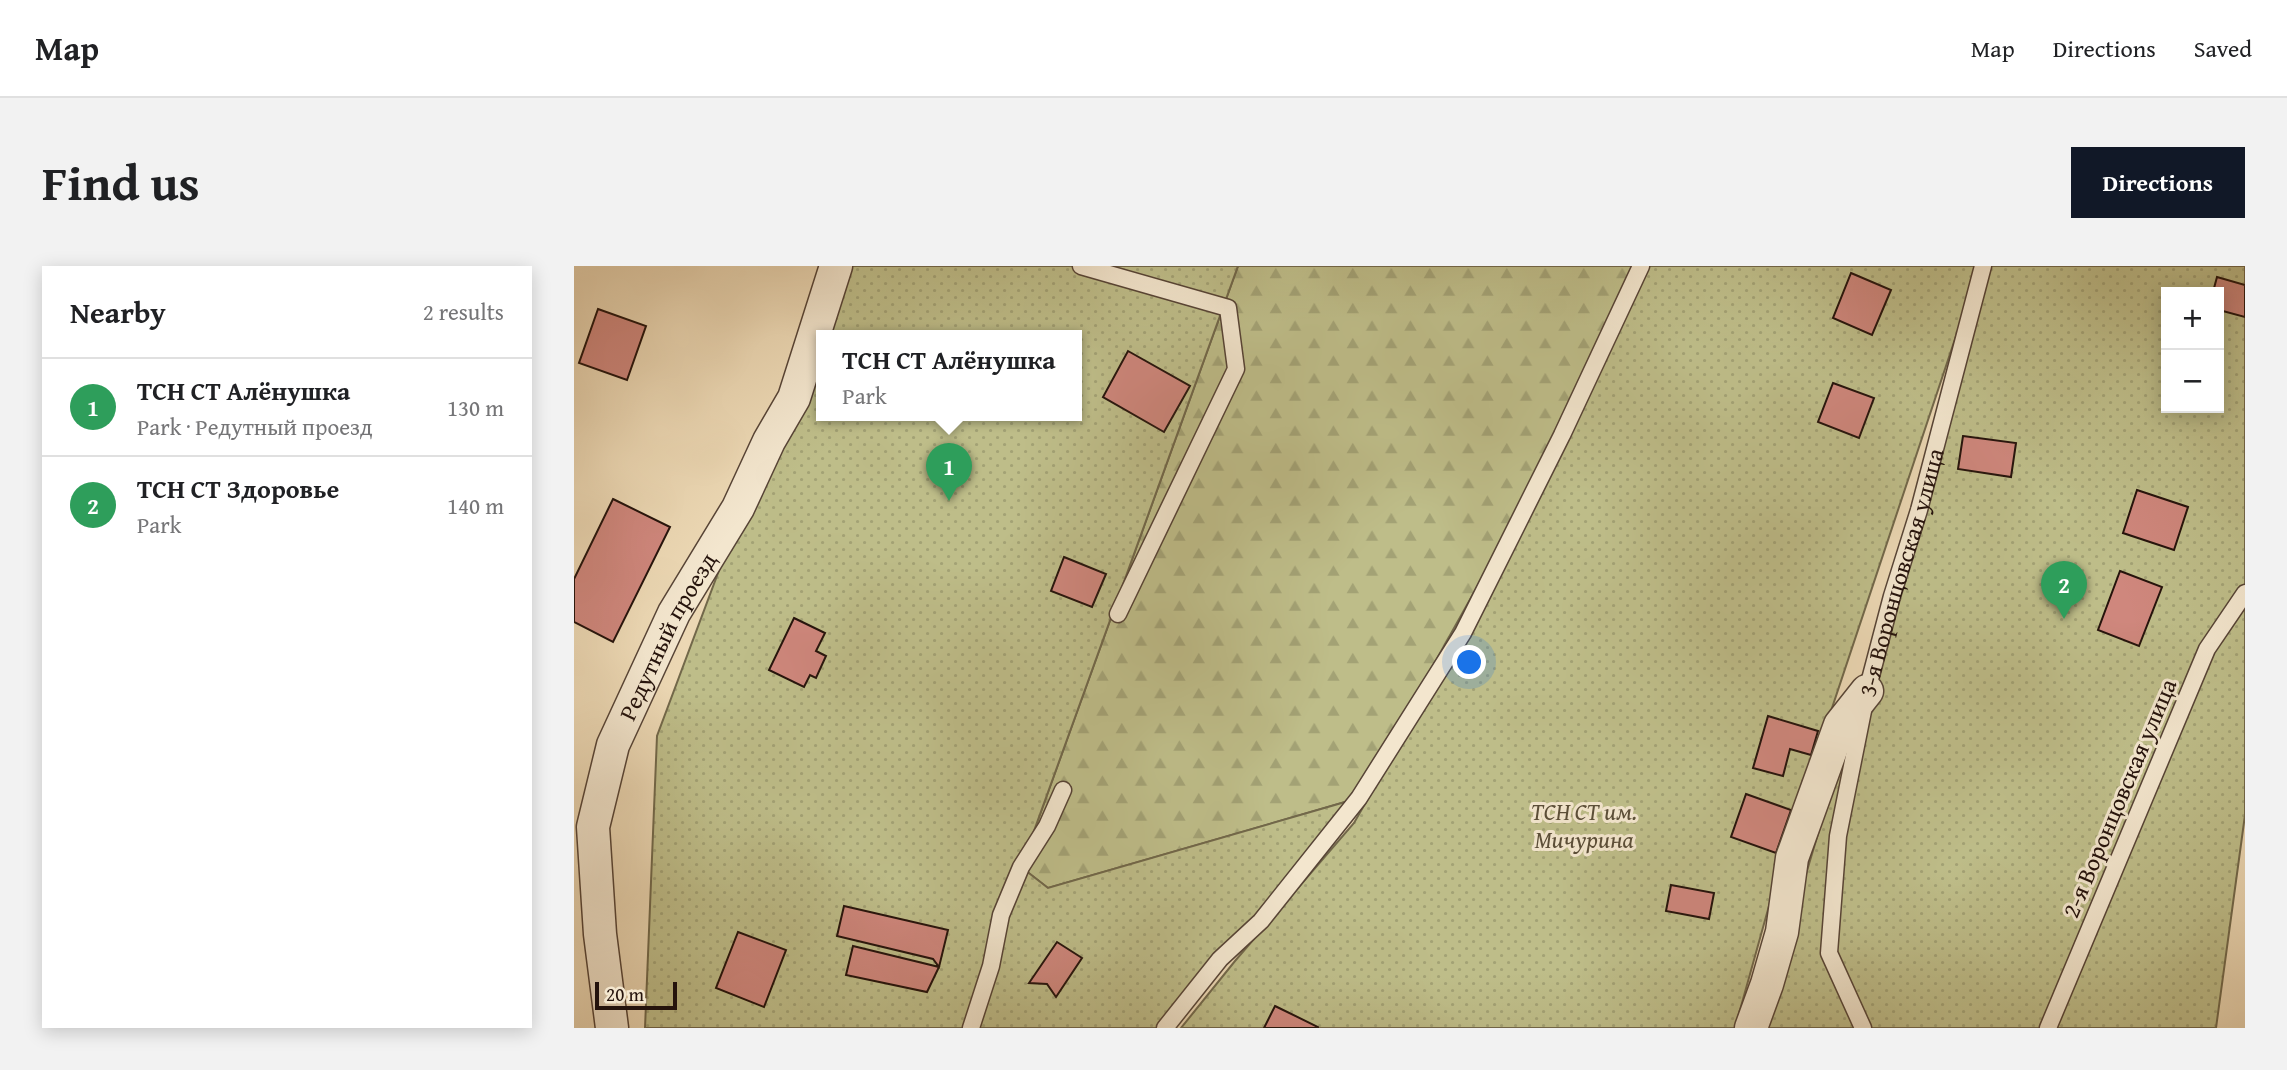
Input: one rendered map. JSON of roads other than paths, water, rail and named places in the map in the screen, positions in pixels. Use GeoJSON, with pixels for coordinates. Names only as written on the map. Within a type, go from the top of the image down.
{"type":"FeatureCollection","features":[{"type":"Feature","properties":{"kind":"street","name":"Редутный проезд"},"geometry":{"type":"LineString","coordinates":[[612,1028],[600,934],[593,827],[613,745],[674,613],[738,508],[769,441],[794,398],[836,266]]}},
{"type":"Feature","properties":{"kind":"street","name":"3-я Воронцовская улица"},"geometry":{"type":"LineString","coordinates":[[1751,1028],[1782,933],[1791,858],[1840,725],[1867,691]]}},
{"type":"Feature","properties":{"kind":"lane"},"geometry":{"type":"LineString","coordinates":[[1081,266],[1228,308],[1236,369],[1118,614]]}},
{"type":"Feature","properties":{"kind":"lane"},"geometry":{"type":"LineString","coordinates":[[1166,1028],[1220,959],[1268,911],[1359,799],[1463,633],[1562,435],[1611,325],[1641,266]]}},
{"type":"Feature","properties":{"kind":"lane","name":"3-я Воронцовская улица"},"geometry":{"type":"LineString","coordinates":[[1867,691],[1892,596],[1919,510],[1983,266]]}},
{"type":"Feature","properties":{"kind":"lane","name":"2-я Воронцовская улица"},"geometry":{"type":"LineString","coordinates":[[2048,1028],[2207,649],[2245,593]]}},
{"type":"Feature","properties":{"kind":"lane"},"geometry":{"type":"LineString","coordinates":[[1863,1028],[1829,953],[1838,836],[1867,691]]}},
{"type":"Feature","properties":{"kind":"lane"},"geometry":{"type":"LineString","coordinates":[[971,1028],[991,966],[1001,915],[1021,867],[1047,826],[1063,790]]}},
{"type":"Feature","properties":{"kind":"place","name":"ТСН СТ Алёнушка"},"geometry":{"type":"Point","coordinates":[949,501]}},
{"type":"Feature","properties":{"kind":"place","name":"ТСН СТ Здоровье"},"geometry":{"type":"Point","coordinates":[2064,619]}},
{"type":"Feature","properties":{"kind":"park label","name":"ТСН СТ им. Мичурина"},"geometry":{"type":"Point","coordinates":[1584,825]}}]}
